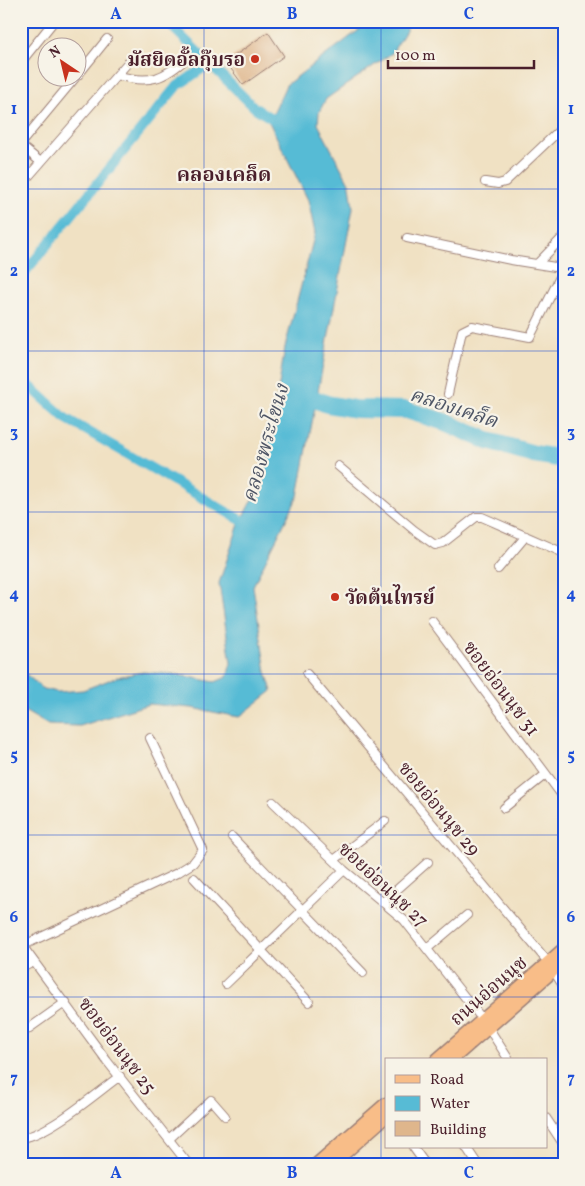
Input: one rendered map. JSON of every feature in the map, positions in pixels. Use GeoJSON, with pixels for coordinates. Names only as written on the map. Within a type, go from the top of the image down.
{"type":"FeatureCollection","features":[{"type":"Feature","properties":{"kind":"main road","name":"ถนนอ่อนนุช"},"geometry":{"type":"LineString","coordinates":[[440,1058],[486,1023],[551,966],[564,949]]}},
{"type":"Feature","properties":{"kind":"main road","name":"ถนนอ่อนนุช"},"geometry":{"type":"LineString","coordinates":[[551,966],[564,961]]}},
{"type":"Feature","properties":{"kind":"main road","name":"ถนนอ่อนนุช"},"geometry":{"type":"LineString","coordinates":[[453,1058],[486,1023]]}},
{"type":"Feature","properties":{"kind":"main road"},"geometry":{"type":"LineString","coordinates":[[316,1165],[385,1109]]}},
{"type":"Feature","properties":{"kind":"main road"},"geometry":{"type":"LineString","coordinates":[[331,1165],[385,1109]]}},
{"type":"Feature","properties":{"kind":"street"},"geometry":{"type":"LineString","coordinates":[[21,62],[54,21]]}},
{"type":"Feature","properties":{"kind":"street"},"geometry":{"type":"LineString","coordinates":[[88,62],[107,39]]}},
{"type":"Feature","properties":{"kind":"street"},"geometry":{"type":"LineString","coordinates":[[117,75],[133,80],[164,76],[188,57]]}},
{"type":"Feature","properties":{"kind":"street"},"geometry":{"type":"LineString","coordinates":[[21,185],[131,59]]}},
{"type":"Feature","properties":{"kind":"street"},"geometry":{"type":"LineString","coordinates":[[37,159],[21,144],[66,88]]}},
{"type":"Feature","properties":{"kind":"street"},"geometry":{"type":"LineString","coordinates":[[485,182],[498,184],[505,182],[564,126]]}},
{"type":"Feature","properties":{"kind":"street"},"geometry":{"type":"LineString","coordinates":[[538,263],[564,236]]}},
{"type":"Feature","properties":{"kind":"street"},"geometry":{"type":"LineString","coordinates":[[407,238],[511,260],[564,267],[530,337],[472,326],[462,331],[448,394]]}},
{"type":"Feature","properties":{"kind":"street"},"geometry":{"type":"LineString","coordinates":[[338,466],[414,530],[435,545],[444,543],[476,517],[482,517],[564,553]]}},
{"type":"Feature","properties":{"kind":"street"},"geometry":{"type":"LineString","coordinates":[[498,569],[526,536]]}},
{"type":"Feature","properties":{"kind":"street","name":"ซอยอ่อนนุช 31"},"geometry":{"type":"LineString","coordinates":[[432,621],[564,798]]}},
{"type":"Feature","properties":{"kind":"street","name":"ซอยอ่อนนุช 29"},"geometry":{"type":"LineString","coordinates":[[307,674],[551,966],[564,987]]}},
{"type":"Feature","properties":{"kind":"street"},"geometry":{"type":"LineString","coordinates":[[22,945],[177,873],[200,856],[202,850],[150,738]]}},
{"type":"Feature","properties":{"kind":"street"},"geometry":{"type":"LineString","coordinates":[[504,808],[546,774]]}},
{"type":"Feature","properties":{"kind":"street","name":"ซอยอ่อนนุช 27"},"geometry":{"type":"LineString","coordinates":[[273,802],[344,870],[404,920],[486,1023],[508,1058]]}},
{"type":"Feature","properties":{"kind":"street"},"geometry":{"type":"LineString","coordinates":[[334,860],[385,821]]}},
{"type":"Feature","properties":{"kind":"street"},"geometry":{"type":"LineString","coordinates":[[232,837],[363,973]]}},
{"type":"Feature","properties":{"kind":"street"},"geometry":{"type":"LineString","coordinates":[[383,902],[428,862]]}},
{"type":"Feature","properties":{"kind":"street"},"geometry":{"type":"LineString","coordinates":[[226,984],[302,908],[344,870]]}},
{"type":"Feature","properties":{"kind":"street"},"geometry":{"type":"LineString","coordinates":[[194,878],[309,1002]]}},
{"type":"Feature","properties":{"kind":"street"},"geometry":{"type":"LineString","coordinates":[[428,948],[467,915]]}},
{"type":"Feature","properties":{"kind":"street","name":"ซอยอ่อนนุช 25"},"geometry":{"type":"LineString","coordinates":[[22,945],[189,1165]]}},
{"type":"Feature","properties":{"kind":"street"},"geometry":{"type":"LineString","coordinates":[[21,968],[34,962]]}},
{"type":"Feature","properties":{"kind":"street"},"geometry":{"type":"LineString","coordinates":[[21,1034],[66,1002]]}},
{"type":"Feature","properties":{"kind":"street"},"geometry":{"type":"LineString","coordinates":[[21,1138],[32,1136],[64,1116],[120,1076]]}},
{"type":"Feature","properties":{"kind":"street"},"geometry":{"type":"LineString","coordinates":[[169,1139],[211,1100],[225,1116]]}},
{"type":"Feature","properties":{"kind":"street"},"geometry":{"type":"LineString","coordinates":[[548,1121],[564,1145]]}},
{"type":"Feature","properties":{"kind":"street"},"geometry":{"type":"LineString","coordinates":[[414,1148],[426,1165]]}},
{"type":"Feature","properties":{"kind":"street"},"geometry":{"type":"LineString","coordinates":[[467,1148],[478,1165]]}},
{"type":"Feature","properties":{"kind":"water"},"geometry":{"type":"Polygon","coordinates":[[[371,21],[410,21],[392,53],[326,99],[319,112],[318,124],[350,185],[353,208],[298,496],[253,586],[266,672],[272,691],[239,717],[192,708],[149,704],[80,726],[48,725],[21,709],[21,670],[43,689],[58,692],[83,690],[117,677],[143,672],[174,674],[215,682],[227,677],[231,663],[219,583],[239,524],[254,496],[262,491],[285,347],[315,233],[308,200],[269,122],[286,85],[371,21]]]}},
{"type":"Feature","properties":{"kind":"building","name":"มัสยิดอั้ลกุ๊บรอ"},"geometry":{"type":"Polygon","coordinates":[[[268,32],[284,56],[243,85],[226,62],[268,32]]]}},
{"type":"Feature","properties":{"kind":"waterway"},"geometry":{"type":"LineString","coordinates":[[166,21],[255,108],[282,125]]}},
{"type":"Feature","properties":{"kind":"waterway"},"geometry":{"type":"LineString","coordinates":[[21,277],[176,87],[209,64]]}},
{"type":"Feature","properties":{"kind":"waterway"},"geometry":{"type":"LineString","coordinates":[[21,378],[65,418],[251,526]]}},
{"type":"Feature","properties":{"kind":"waterway","name":"คลองเคล็ด"},"geometry":{"type":"LineString","coordinates":[[302,394],[327,404],[355,409],[406,410],[445,422],[488,441],[534,454],[564,459]]}},
{"type":"Feature","properties":{"kind":"place","name":"มัสยิดอั้ลกุ๊บรอ"},"geometry":{"type":"Point","coordinates":[255,59]}},
{"type":"Feature","properties":{"kind":"place","name":"วัดต้นไทรย์"},"geometry":{"type":"Point","coordinates":[335,597]}},
{"type":"Feature","properties":{"kind":"district","name":"คลองเคล็ด"},"geometry":{"type":"Point","coordinates":[224,174]}},
{"type":"Feature","properties":{"kind":"water label","name":"คลองพระโขนง"},"geometry":{"type":"Point","coordinates":[265,443]}}]}
